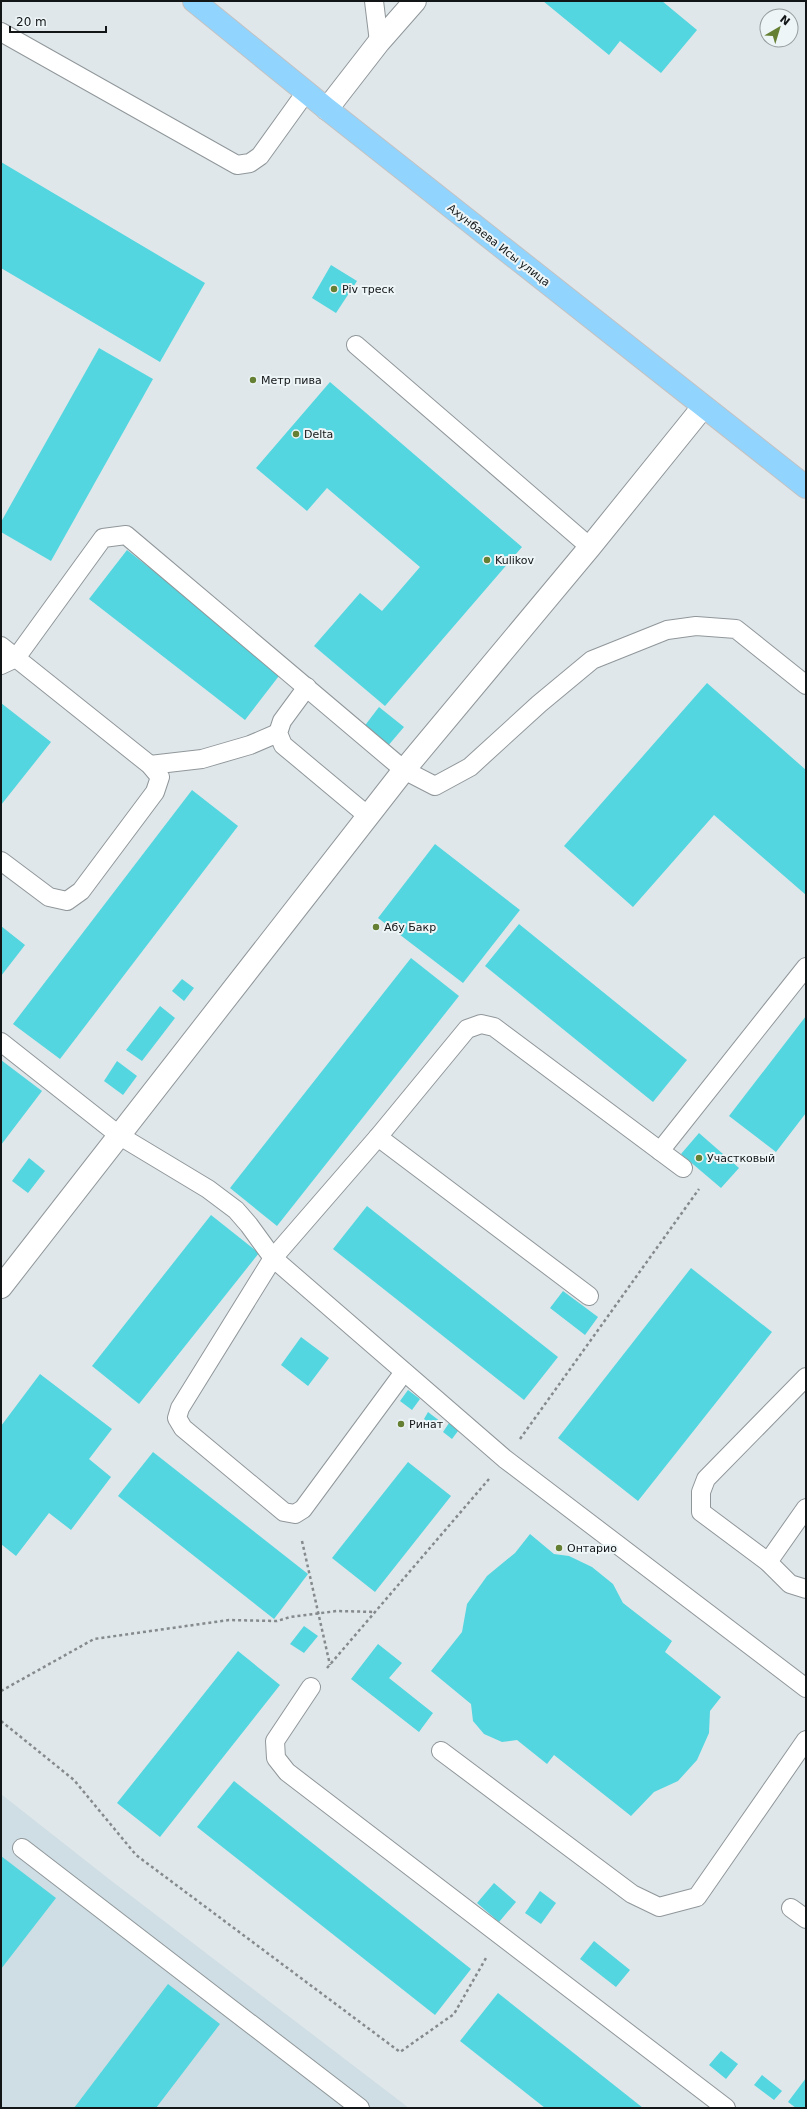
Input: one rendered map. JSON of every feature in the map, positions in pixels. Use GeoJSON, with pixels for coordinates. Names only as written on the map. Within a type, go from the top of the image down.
{"type":"FeatureCollection","features":[{"type":"Feature","properties":{"kind":"main road","name":"Ахунбаева Исы улица"},"geometry":{"type":"LineString","coordinates":[[194,1],[306,92],[806,487]]}},
{"type":"Feature","properties":{"kind":"street"},"geometry":{"type":"LineString","coordinates":[[328,109],[379,42],[415,1]]}},
{"type":"Feature","properties":{"kind":"street"},"geometry":{"type":"LineString","coordinates":[[1,1287],[404,770],[590,547],[703,407]]}},
{"type":"Feature","properties":{"kind":"lane"},"geometry":{"type":"LineString","coordinates":[[374,1],[379,42]]}},
{"type":"Feature","properties":{"kind":"lane"},"geometry":{"type":"LineString","coordinates":[[1,32],[237,165],[250,164],[260,156],[306,92]]}},
{"type":"Feature","properties":{"kind":"lane"},"geometry":{"type":"LineString","coordinates":[[356,345],[590,547]]}},
{"type":"Feature","properties":{"kind":"lane"},"geometry":{"type":"LineString","coordinates":[[9,662],[103,538],[126,535],[404,770],[435,786],[470,767],[539,704],[592,660],[667,630],[696,626],[736,629],[806,685]]}},
{"type":"Feature","properties":{"kind":"lane"},"geometry":{"type":"LineString","coordinates":[[1,646],[9,662],[150,765],[160,777],[155,792],[81,891],[67,901],[49,897],[1,861]]}},
{"type":"Feature","properties":{"kind":"lane"},"geometry":{"type":"LineString","coordinates":[[307,687],[282,722],[278,733],[283,745],[368,816]]}},
{"type":"Feature","properties":{"kind":"lane"},"geometry":{"type":"LineString","coordinates":[[150,765],[202,759],[250,745],[278,733]]}},
{"type":"Feature","properties":{"kind":"lane"},"geometry":{"type":"LineString","coordinates":[[660,1151],[806,967]]}},
{"type":"Feature","properties":{"kind":"lane"},"geometry":{"type":"LineString","coordinates":[[404,1372],[303,1509],[295,1514],[284,1512],[183,1428],[177,1418],[180,1408],[273,1258],[378,1137],[467,1029],[481,1024],[494,1027],[683,1168]]}},
{"type":"Feature","properties":{"kind":"lane"},"geometry":{"type":"LineString","coordinates":[[1,1042],[120,1136],[208,1189],[236,1210],[250,1225],[273,1258],[505,1459],[806,1688]]}},
{"type":"Feature","properties":{"kind":"lane"},"geometry":{"type":"LineString","coordinates":[[378,1137],[589,1296]]}},
{"type":"Feature","properties":{"kind":"lane"},"geometry":{"type":"LineString","coordinates":[[806,1377],[706,1479],[701,1492],[701,1512],[768,1562],[790,1584],[806,1589]]}},
{"type":"Feature","properties":{"kind":"lane"},"geometry":{"type":"LineString","coordinates":[[768,1562],[806,1508]]}},
{"type":"Feature","properties":{"kind":"lane"},"geometry":{"type":"LineString","coordinates":[[311,1687],[275,1741],[276,1758],[287,1772],[726,2108]]}},
{"type":"Feature","properties":{"kind":"lane"},"geometry":{"type":"LineString","coordinates":[[441,1752],[632,1894],[659,1907],[697,1897],[806,1740]]}},
{"type":"Feature","properties":{"kind":"lane"},"geometry":{"type":"LineString","coordinates":[[22,1848],[360,2108]]}},
{"type":"Feature","properties":{"kind":"lane"},"geometry":{"type":"LineString","coordinates":[[791,1908],[806,1919]]}},
{"type":"Feature","properties":{"kind":"path"},"geometry":{"type":"LineString","coordinates":[[311,1687],[505,1459]]}},
{"type":"Feature","properties":{"kind":"path"},"geometry":{"type":"LineString","coordinates":[[302,1541],[330,1665]]}},
{"type":"Feature","properties":{"kind":"path"},"geometry":{"type":"LineString","coordinates":[[1,1691],[94,1639],[229,1620],[277,1621],[337,1611],[375,1612]]}},
{"type":"Feature","properties":{"kind":"path"},"geometry":{"type":"LineString","coordinates":[[1,1721],[74,1780],[136,1855],[400,2052],[454,2014],[500,1935]]}},
{"type":"Feature","properties":{"kind":"shaded area"},"geometry":{"type":"Polygon","coordinates":[[[1,1794],[109,1879],[409,2108],[1,2108],[1,1794]]]}},
{"type":"Feature","properties":{"kind":"building"},"geometry":{"type":"Polygon","coordinates":[[[543,1],[662,1],[697,30],[661,73],[620,41],[609,55],[543,1]]]}},
{"type":"Feature","properties":{"kind":"building"},"geometry":{"type":"Polygon","coordinates":[[[1,162],[205,283],[160,362],[1,268],[1,162]]]}},
{"type":"Feature","properties":{"kind":"building","name":"Piv треск"},"geometry":{"type":"Polygon","coordinates":[[[331,265],[357,281],[336,313],[312,298],[331,265]]]}},
{"type":"Feature","properties":{"kind":"building"},"geometry":{"type":"Polygon","coordinates":[[[99,348],[153,379],[51,561],[1,532],[1,522],[99,348]]]}},
{"type":"Feature","properties":{"kind":"building"},"geometry":{"type":"Polygon","coordinates":[[[330,382],[522,547],[385,706],[314,646],[360,593],[382,611],[420,567],[327,488],[307,511],[256,468],[330,382]]]}},
{"type":"Feature","properties":{"kind":"building"},"geometry":{"type":"Polygon","coordinates":[[[127,550],[282,672],[245,720],[89,599],[127,550]]]}},
{"type":"Feature","properties":{"kind":"building"},"geometry":{"type":"Polygon","coordinates":[[[707,683],[806,770],[806,895],[714,815],[633,907],[564,846],[707,683]]]}},
{"type":"Feature","properties":{"kind":"building"},"geometry":{"type":"Polygon","coordinates":[[[1,703],[51,742],[1,805],[1,703]]]}},
{"type":"Feature","properties":{"kind":"building"},"geometry":{"type":"Polygon","coordinates":[[[379,707],[404,727],[387,747],[363,728],[379,707]]]}},
{"type":"Feature","properties":{"kind":"building"},"geometry":{"type":"Polygon","coordinates":[[[192,790],[238,826],[60,1059],[13,1024],[192,790]]]}},
{"type":"Feature","properties":{"kind":"building"},"geometry":{"type":"Polygon","coordinates":[[[435,844],[520,910],[463,983],[378,918],[435,844]]]}},
{"type":"Feature","properties":{"kind":"building"},"geometry":{"type":"Polygon","coordinates":[[[519,924],[687,1060],[653,1102],[485,966],[519,924]]]}},
{"type":"Feature","properties":{"kind":"building"},"geometry":{"type":"Polygon","coordinates":[[[1,926],[25,945],[1,976],[1,926]]]}},
{"type":"Feature","properties":{"kind":"building"},"geometry":{"type":"Polygon","coordinates":[[[411,958],[459,996],[277,1226],[230,1188],[411,958]]]}},
{"type":"Feature","properties":{"kind":"building"},"geometry":{"type":"Polygon","coordinates":[[[182,979],[194,988],[184,1001],[172,991],[182,979]]]}},
{"type":"Feature","properties":{"kind":"building"},"geometry":{"type":"Polygon","coordinates":[[[160,1006],[175,1018],[142,1061],[126,1050],[160,1006]]]}},
{"type":"Feature","properties":{"kind":"building"},"geometry":{"type":"Polygon","coordinates":[[[806,1016],[806,1113],[776,1152],[729,1116],[806,1016]]]}},
{"type":"Feature","properties":{"kind":"building"},"geometry":{"type":"Polygon","coordinates":[[[1,1060],[42,1091],[1,1145],[1,1060]]]}},
{"type":"Feature","properties":{"kind":"building"},"geometry":{"type":"Polygon","coordinates":[[[117,1061],[137,1076],[123,1095],[104,1081],[117,1061]]]}},
{"type":"Feature","properties":{"kind":"building"},"geometry":{"type":"Polygon","coordinates":[[[699,1133],[739,1168],[721,1188],[681,1154],[699,1133]]]}},
{"type":"Feature","properties":{"kind":"building"},"geometry":{"type":"Polygon","coordinates":[[[29,1158],[45,1171],[28,1193],[12,1181],[29,1158]]]}},
{"type":"Feature","properties":{"kind":"building"},"geometry":{"type":"Polygon","coordinates":[[[367,1206],[558,1357],[524,1400],[333,1249],[367,1206]]]}},
{"type":"Feature","properties":{"kind":"building"},"geometry":{"type":"Polygon","coordinates":[[[211,1215],[259,1253],[139,1404],[92,1366],[211,1215]]]}},
{"type":"Feature","properties":{"kind":"building"},"geometry":{"type":"Polygon","coordinates":[[[691,1268],[772,1332],[638,1501],[558,1438],[691,1268]]]}},
{"type":"Feature","properties":{"kind":"building"},"geometry":{"type":"Polygon","coordinates":[[[563,1291],[598,1317],[585,1335],[550,1308],[563,1291]]]}},
{"type":"Feature","properties":{"kind":"building"},"geometry":{"type":"Polygon","coordinates":[[[301,1337],[329,1358],[308,1386],[281,1365],[301,1337]]]}},
{"type":"Feature","properties":{"kind":"building"},"geometry":{"type":"Polygon","coordinates":[[[40,1374],[112,1429],[89,1459],[111,1477],[71,1530],[49,1513],[16,1556],[1,1544],[1,1426],[40,1374]]]}},
{"type":"Feature","properties":{"kind":"building"},"geometry":{"type":"Polygon","coordinates":[[[408,1390],[420,1399],[412,1410],[400,1401],[408,1390]]]}},
{"type":"Feature","properties":{"kind":"building"},"geometry":{"type":"Polygon","coordinates":[[[428,1412],[441,1422],[436,1428],[424,1419],[428,1412]]]}},
{"type":"Feature","properties":{"kind":"building"},"geometry":{"type":"Polygon","coordinates":[[[449,1423],[458,1431],[452,1439],[443,1432],[449,1423]]]}},
{"type":"Feature","properties":{"kind":"building"},"geometry":{"type":"Polygon","coordinates":[[[153,1452],[308,1574],[274,1619],[118,1496],[153,1452]]]}},
{"type":"Feature","properties":{"kind":"building"},"geometry":{"type":"Polygon","coordinates":[[[408,1462],[451,1496],[375,1592],[332,1558],[408,1462]]]}},
{"type":"Feature","properties":{"kind":"building"},"geometry":{"type":"Polygon","coordinates":[[[530,1534],[554,1554],[569,1556],[592,1567],[613,1584],[623,1603],[672,1641],[665,1652],[721,1697],[710,1711],[709,1733],[697,1760],[678,1781],[654,1792],[631,1816],[554,1755],[547,1764],[517,1740],[502,1742],[484,1734],[473,1721],[471,1704],[431,1671],[462,1632],[467,1604],[487,1576],[515,1553],[530,1534]]]}},
{"type":"Feature","properties":{"kind":"building"},"geometry":{"type":"Polygon","coordinates":[[[304,1626],[318,1636],[304,1653],[290,1644],[304,1626]]]}},
{"type":"Feature","properties":{"kind":"building"},"geometry":{"type":"Polygon","coordinates":[[[378,1644],[402,1663],[389,1678],[433,1713],[419,1732],[351,1679],[378,1644]]]}},
{"type":"Feature","properties":{"kind":"building"},"geometry":{"type":"Polygon","coordinates":[[[238,1651],[280,1685],[160,1837],[117,1803],[238,1651]]]}},
{"type":"Feature","properties":{"kind":"building"},"geometry":{"type":"Polygon","coordinates":[[[234,1781],[471,1969],[435,2015],[197,1827],[234,1781]]]}},
{"type":"Feature","properties":{"kind":"building"},"geometry":{"type":"Polygon","coordinates":[[[1,1856],[56,1898],[1,1969],[1,1856]]]}},
{"type":"Feature","properties":{"kind":"building"},"geometry":{"type":"Polygon","coordinates":[[[494,1883],[516,1902],[499,1922],[477,1903],[494,1883]]]}},
{"type":"Feature","properties":{"kind":"building"},"geometry":{"type":"Polygon","coordinates":[[[540,1891],[556,1903],[541,1924],[525,1913],[540,1891]]]}},
{"type":"Feature","properties":{"kind":"building"},"geometry":{"type":"Polygon","coordinates":[[[594,1941],[630,1970],[616,1987],[580,1959],[594,1941]]]}},
{"type":"Feature","properties":{"kind":"building"},"geometry":{"type":"Polygon","coordinates":[[[168,1984],[220,2024],[156,2108],[74,2108],[168,1984]]]}},
{"type":"Feature","properties":{"kind":"building"},"geometry":{"type":"Polygon","coordinates":[[[498,1993],[643,2108],[545,2108],[460,2041],[498,1993]]]}},
{"type":"Feature","properties":{"kind":"building"},"geometry":{"type":"Polygon","coordinates":[[[721,2051],[738,2064],[726,2079],[709,2065],[721,2051]]]}},
{"type":"Feature","properties":{"kind":"building"},"geometry":{"type":"Polygon","coordinates":[[[762,2075],[782,2091],[774,2100],[754,2085],[762,2075]]]}},
{"type":"Feature","properties":{"kind":"building"},"geometry":{"type":"Polygon","coordinates":[[[806,2078],[806,2108],[796,2108],[788,2102],[806,2078]]]}},
{"type":"Feature","properties":{"kind":"place","name":"Piv треск"},"geometry":{"type":"Point","coordinates":[334,289]}},
{"type":"Feature","properties":{"kind":"place","name":"Метр пива"},"geometry":{"type":"Point","coordinates":[253,380]}},
{"type":"Feature","properties":{"kind":"place","name":"Delta"},"geometry":{"type":"Point","coordinates":[296,434]}},
{"type":"Feature","properties":{"kind":"place","name":"Kulikov"},"geometry":{"type":"Point","coordinates":[487,560]}},
{"type":"Feature","properties":{"kind":"place","name":"Абу Бакр"},"geometry":{"type":"Point","coordinates":[376,927]}},
{"type":"Feature","properties":{"kind":"place","name":"Участковый"},"geometry":{"type":"Point","coordinates":[699,1158]}},
{"type":"Feature","properties":{"kind":"place","name":"Ринат"},"geometry":{"type":"Point","coordinates":[401,1424]}},
{"type":"Feature","properties":{"kind":"place","name":"Онтарио"},"geometry":{"type":"Point","coordinates":[559,1548]}}]}
